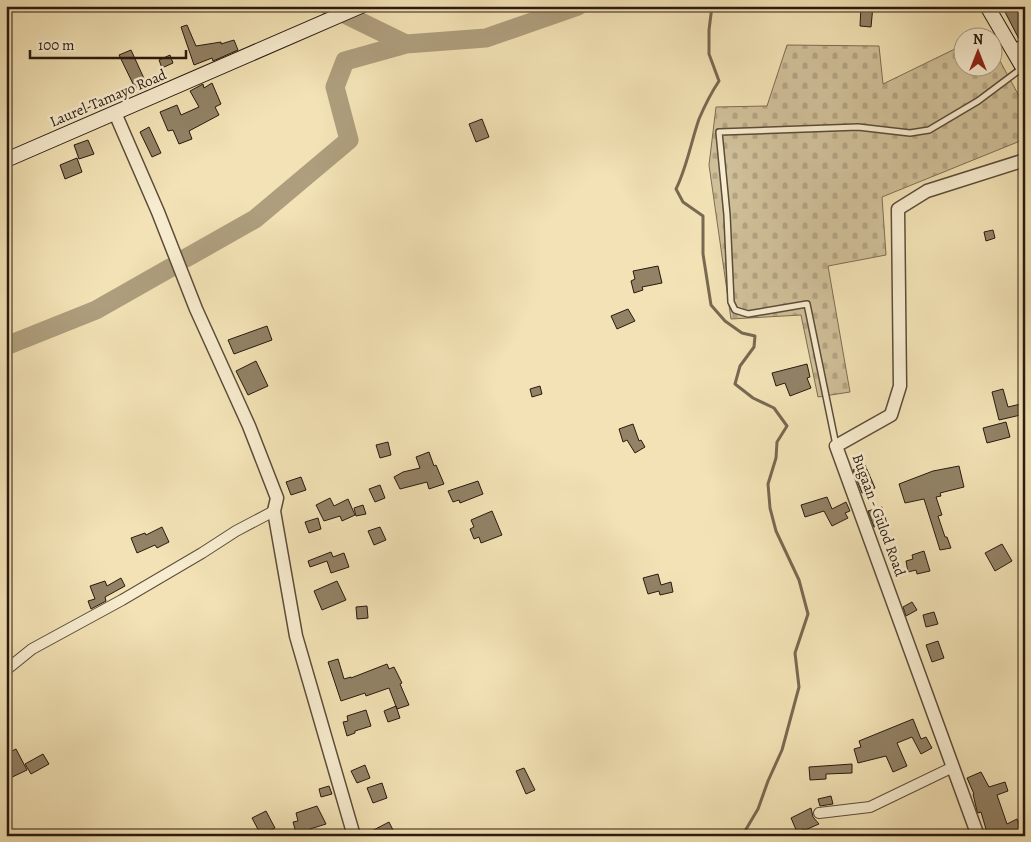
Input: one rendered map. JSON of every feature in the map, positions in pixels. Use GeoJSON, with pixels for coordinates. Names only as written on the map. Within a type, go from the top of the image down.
{"type":"FeatureCollection","features":[{"type":"Feature","properties":{"kind":"main road","name":"Laurel-Tamayo Road"},"geometry":{"type":"LineString","coordinates":[[6,160],[361,6]]}},
{"type":"Feature","properties":{"kind":"main road"},"geometry":{"type":"LineString","coordinates":[[986,6],[1019,47],[1024,69]]}},
{"type":"Feature","properties":{"kind":"street"},"geometry":{"type":"LineString","coordinates":[[116,113],[196,309],[249,426],[277,498],[274,511],[296,636],[354,836]]}},
{"type":"Feature","properties":{"kind":"street","name":"Bugaan - Gulod Road"},"geometry":{"type":"LineString","coordinates":[[978,836],[836,446],[891,415],[900,386],[898,209],[927,192],[1025,160]]}},
{"type":"Feature","properties":{"kind":"street"},"geometry":{"type":"LineString","coordinates":[[6,670],[32,649],[122,600],[236,531],[274,511]]}},
{"type":"Feature","properties":{"kind":"street"},"geometry":{"type":"LineString","coordinates":[[819,813],[870,807],[953,767]]}},
{"type":"Feature","properties":{"kind":"lane"},"geometry":{"type":"LineString","coordinates":[[836,446],[806,304],[748,314],[735,310],[731,302],[727,215],[719,132],[858,127],[910,133],[929,130],[978,101],[1024,69]]}},
{"type":"Feature","properties":{"kind":"green space"},"geometry":{"type":"Polygon","coordinates":[[[787,45],[879,46],[883,84],[954,49],[954,78],[1004,78],[1004,68],[1025,107],[1025,139],[882,197],[886,255],[828,266],[850,392],[818,397],[801,315],[731,319],[709,165],[716,107],[767,106],[787,45]]]}},
{"type":"Feature","properties":{"kind":"building"},"geometry":{"type":"Polygon","coordinates":[[[861,6],[873,6],[871,27],[860,26],[861,6]]]}},
{"type":"Feature","properties":{"kind":"building"},"geometry":{"type":"Polygon","coordinates":[[[1014,6],[1022,6],[1025,11],[1025,37],[1019,39],[1005,12],[1014,6]]]}},
{"type":"Feature","properties":{"kind":"building"},"geometry":{"type":"Polygon","coordinates":[[[187,25],[196,46],[221,42],[221,44],[234,40],[238,50],[213,61],[212,58],[194,65],[181,27],[187,25]]]}},
{"type":"Feature","properties":{"kind":"building"},"geometry":{"type":"Polygon","coordinates":[[[131,50],[147,85],[136,90],[119,55],[131,50]]]}},
{"type":"Feature","properties":{"kind":"building"},"geometry":{"type":"Polygon","coordinates":[[[170,55],[173,63],[162,68],[159,60],[170,55]]]}},
{"type":"Feature","properties":{"kind":"building"},"geometry":{"type":"Polygon","coordinates":[[[212,83],[221,104],[215,107],[219,115],[189,131],[192,139],[179,144],[173,130],[168,131],[160,112],[177,105],[181,115],[199,107],[190,91],[203,84],[204,88],[212,83]]]}},
{"type":"Feature","properties":{"kind":"building"},"geometry":{"type":"Polygon","coordinates":[[[482,119],[489,137],[476,142],[469,124],[482,119]]]}},
{"type":"Feature","properties":{"kind":"building"},"geometry":{"type":"Polygon","coordinates":[[[149,127],[161,153],[152,157],[140,132],[149,127]]]}},
{"type":"Feature","properties":{"kind":"building"},"geometry":{"type":"Polygon","coordinates":[[[88,140],[94,154],[79,159],[74,145],[88,140]]]}},
{"type":"Feature","properties":{"kind":"building"},"geometry":{"type":"Polygon","coordinates":[[[77,158],[82,172],[65,179],[60,165],[77,158]]]}},
{"type":"Feature","properties":{"kind":"building"},"geometry":{"type":"Polygon","coordinates":[[[993,230],[995,238],[986,241],[984,232],[993,230]]]}},
{"type":"Feature","properties":{"kind":"building"},"geometry":{"type":"Polygon","coordinates":[[[658,266],[662,283],[642,287],[643,290],[634,293],[631,281],[635,279],[633,271],[658,266]]]}},
{"type":"Feature","properties":{"kind":"building"},"geometry":{"type":"Polygon","coordinates":[[[628,309],[635,321],[617,329],[611,316],[628,309]]]}},
{"type":"Feature","properties":{"kind":"building"},"geometry":{"type":"Polygon","coordinates":[[[267,326],[272,340],[234,354],[228,340],[267,326]]]}},
{"type":"Feature","properties":{"kind":"building"},"geometry":{"type":"Polygon","coordinates":[[[256,361],[268,386],[248,395],[236,371],[256,361]]]}},
{"type":"Feature","properties":{"kind":"building"},"geometry":{"type":"Polygon","coordinates":[[[807,364],[810,377],[807,378],[811,388],[790,396],[785,383],[776,386],[772,373],[807,364]]]}},
{"type":"Feature","properties":{"kind":"building"},"geometry":{"type":"Polygon","coordinates":[[[540,386],[542,394],[532,397],[530,389],[540,386]]]}},
{"type":"Feature","properties":{"kind":"building"},"geometry":{"type":"Polygon","coordinates":[[[1003,389],[1008,407],[1025,403],[1025,414],[999,420],[992,392],[1003,389]]]}},
{"type":"Feature","properties":{"kind":"building"},"geometry":{"type":"Polygon","coordinates":[[[1006,422],[1010,437],[987,443],[983,428],[1006,422]]]}},
{"type":"Feature","properties":{"kind":"building"},"geometry":{"type":"Polygon","coordinates":[[[633,424],[639,441],[641,440],[645,447],[635,453],[627,440],[623,442],[619,429],[633,424]]]}},
{"type":"Feature","properties":{"kind":"building"},"geometry":{"type":"Polygon","coordinates":[[[388,442],[391,455],[380,458],[376,445],[388,442]]]}},
{"type":"Feature","properties":{"kind":"building"},"geometry":{"type":"Polygon","coordinates":[[[429,452],[444,484],[429,489],[427,482],[400,489],[394,477],[403,472],[420,468],[416,457],[429,452]]]}},
{"type":"Feature","properties":{"kind":"building"},"geometry":{"type":"Polygon","coordinates":[[[865,465],[875,488],[862,493],[853,470],[865,465]]]}},
{"type":"Feature","properties":{"kind":"building"},"geometry":{"type":"Polygon","coordinates":[[[959,466],[964,487],[940,493],[941,496],[936,497],[942,515],[938,516],[951,548],[940,550],[924,499],[905,503],[899,484],[933,471],[959,466]]]}},
{"type":"Feature","properties":{"kind":"building"},"geometry":{"type":"Polygon","coordinates":[[[301,477],[306,490],[291,495],[286,482],[301,477]]]}},
{"type":"Feature","properties":{"kind":"building"},"geometry":{"type":"Polygon","coordinates":[[[478,481],[483,494],[460,503],[459,500],[453,502],[448,491],[478,481]]]}},
{"type":"Feature","properties":{"kind":"building"},"geometry":{"type":"Polygon","coordinates":[[[380,485],[385,498],[375,502],[369,489],[380,485]]]}},
{"type":"Feature","properties":{"kind":"building"},"geometry":{"type":"Polygon","coordinates":[[[827,497],[832,509],[846,502],[850,511],[845,513],[848,518],[832,526],[824,511],[805,517],[801,505],[827,497]]]}},
{"type":"Feature","properties":{"kind":"building"},"geometry":{"type":"Polygon","coordinates":[[[330,498],[334,506],[348,499],[355,515],[342,521],[340,516],[324,521],[316,505],[330,498]]]}},
{"type":"Feature","properties":{"kind":"building"},"geometry":{"type":"Polygon","coordinates":[[[363,505],[366,514],[356,516],[354,508],[363,505]]]}},
{"type":"Feature","properties":{"kind":"building"},"geometry":{"type":"Polygon","coordinates":[[[882,507],[887,524],[874,527],[868,511],[882,507]]]}},
{"type":"Feature","properties":{"kind":"building"},"geometry":{"type":"Polygon","coordinates":[[[492,511],[502,535],[481,543],[479,537],[474,539],[470,529],[474,527],[471,520],[492,511]]]}},
{"type":"Feature","properties":{"kind":"building"},"geometry":{"type":"Polygon","coordinates":[[[318,518],[321,529],[309,533],[305,522],[318,518]]]}},
{"type":"Feature","properties":{"kind":"building"},"geometry":{"type":"Polygon","coordinates":[[[162,527],[169,542],[157,548],[155,545],[137,553],[131,538],[145,533],[146,535],[162,527]]]}},
{"type":"Feature","properties":{"kind":"building"},"geometry":{"type":"Polygon","coordinates":[[[380,527],[386,540],[374,545],[368,531],[380,527]]]}},
{"type":"Feature","properties":{"kind":"building"},"geometry":{"type":"Polygon","coordinates":[[[1002,544],[1012,561],[995,571],[985,553],[1002,544]]]}},
{"type":"Feature","properties":{"kind":"building"},"geometry":{"type":"Polygon","coordinates":[[[924,551],[930,571],[917,574],[916,570],[908,572],[906,561],[913,559],[912,555],[924,551]]]}},
{"type":"Feature","properties":{"kind":"building"},"geometry":{"type":"Polygon","coordinates":[[[331,552],[333,557],[344,553],[349,567],[331,573],[327,561],[310,567],[308,561],[331,552]]]}},
{"type":"Feature","properties":{"kind":"building"},"geometry":{"type":"Polygon","coordinates":[[[658,574],[661,585],[671,582],[673,592],[660,595],[659,591],[648,594],[643,578],[658,574]]]}},
{"type":"Feature","properties":{"kind":"building"},"geometry":{"type":"Polygon","coordinates":[[[121,578],[125,586],[105,597],[106,601],[91,609],[88,601],[95,599],[90,586],[105,581],[107,586],[121,578]]]}},
{"type":"Feature","properties":{"kind":"building"},"geometry":{"type":"Polygon","coordinates":[[[337,581],[346,600],[322,610],[314,591],[337,581]]]}},
{"type":"Feature","properties":{"kind":"building"},"geometry":{"type":"Polygon","coordinates":[[[912,602],[917,610],[906,616],[903,607],[912,602]]]}},
{"type":"Feature","properties":{"kind":"building"},"geometry":{"type":"Polygon","coordinates":[[[367,606],[368,618],[357,619],[356,607],[367,606]]]}},
{"type":"Feature","properties":{"kind":"building"},"geometry":{"type":"Polygon","coordinates":[[[934,612],[938,624],[926,627],[923,615],[934,612]]]}},
{"type":"Feature","properties":{"kind":"building"},"geometry":{"type":"Polygon","coordinates":[[[938,641],[944,658],[932,662],[926,645],[938,641]]]}},
{"type":"Feature","properties":{"kind":"building"},"geometry":{"type":"Polygon","coordinates":[[[338,659],[344,679],[387,664],[389,669],[394,667],[402,683],[400,684],[409,705],[397,709],[389,688],[366,696],[365,693],[341,701],[328,662],[338,659]]]}},
{"type":"Feature","properties":{"kind":"building"},"geometry":{"type":"Polygon","coordinates":[[[396,706],[400,718],[388,722],[384,711],[396,706]]]}},
{"type":"Feature","properties":{"kind":"building"},"geometry":{"type":"Polygon","coordinates":[[[366,710],[371,726],[355,731],[355,733],[347,736],[343,722],[348,721],[347,716],[366,710]]]}},
{"type":"Feature","properties":{"kind":"building"},"geometry":{"type":"Polygon","coordinates":[[[913,719],[921,739],[926,737],[932,748],[921,754],[912,737],[897,743],[907,766],[893,772],[886,756],[858,763],[854,749],[861,747],[859,741],[913,719]]]}},
{"type":"Feature","properties":{"kind":"building"},"geometry":{"type":"Polygon","coordinates":[[[16,749],[27,770],[6,780],[6,754],[16,749]]]}},
{"type":"Feature","properties":{"kind":"building"},"geometry":{"type":"Polygon","coordinates":[[[43,754],[49,764],[31,774],[25,764],[43,754]]]}},
{"type":"Feature","properties":{"kind":"building"},"geometry":{"type":"Polygon","coordinates":[[[852,764],[852,773],[826,774],[826,779],[810,780],[809,767],[852,764]]]}},
{"type":"Feature","properties":{"kind":"building"},"geometry":{"type":"Polygon","coordinates":[[[365,765],[370,778],[357,783],[351,771],[365,765]]]}},
{"type":"Feature","properties":{"kind":"building"},"geometry":{"type":"Polygon","coordinates":[[[524,768],[535,790],[526,794],[516,771],[524,768]]]}},
{"type":"Feature","properties":{"kind":"building"},"geometry":{"type":"Polygon","coordinates":[[[981,772],[989,787],[1005,782],[1008,791],[997,795],[1007,824],[1017,819],[1022,831],[1012,836],[988,836],[981,812],[978,813],[977,811],[974,794],[967,778],[981,772]]]}},
{"type":"Feature","properties":{"kind":"building"},"geometry":{"type":"Polygon","coordinates":[[[382,783],[387,798],[373,803],[367,788],[382,783]]]}},
{"type":"Feature","properties":{"kind":"building"},"geometry":{"type":"Polygon","coordinates":[[[329,786],[332,794],[321,797],[319,789],[329,786]]]}},
{"type":"Feature","properties":{"kind":"building"},"geometry":{"type":"Polygon","coordinates":[[[831,796],[833,804],[820,806],[818,799],[831,796]]]}},
{"type":"Feature","properties":{"kind":"building"},"geometry":{"type":"Polygon","coordinates":[[[317,806],[326,824],[310,829],[313,836],[297,836],[293,822],[298,821],[296,813],[317,806]]]}},
{"type":"Feature","properties":{"kind":"building"},"geometry":{"type":"Polygon","coordinates":[[[811,808],[813,817],[819,824],[797,832],[791,818],[811,808]]]}},
{"type":"Feature","properties":{"kind":"building"},"geometry":{"type":"Polygon","coordinates":[[[266,811],[275,828],[261,835],[252,818],[266,811]]]}},
{"type":"Feature","properties":{"kind":"building"},"geometry":{"type":"Polygon","coordinates":[[[389,822],[396,836],[362,836],[389,822]]]}},
{"type":"Feature","properties":{"kind":"waterway"},"geometry":{"type":"LineString","coordinates":[[328,6],[406,44],[486,38],[578,6]]}},
{"type":"Feature","properties":{"kind":"waterway"},"geometry":{"type":"LineString","coordinates":[[712,6],[709,54],[719,81],[699,119],[676,189],[683,202],[703,216],[703,254],[711,305],[725,321],[742,333],[755,336],[754,347],[740,366],[735,384],[753,398],[774,408],[787,426],[777,442],[776,458],[768,484],[770,508],[776,531],[799,580],[808,614],[795,653],[799,687],[782,750],[758,809],[742,836]]}},
{"type":"Feature","properties":{"kind":"waterway"},"geometry":{"type":"LineString","coordinates":[[186,258],[255,219],[349,140],[335,87],[345,61],[406,44]]}},
{"type":"Feature","properties":{"kind":"waterway"},"geometry":{"type":"LineString","coordinates":[[6,346],[96,310],[170,268]]}}]}
